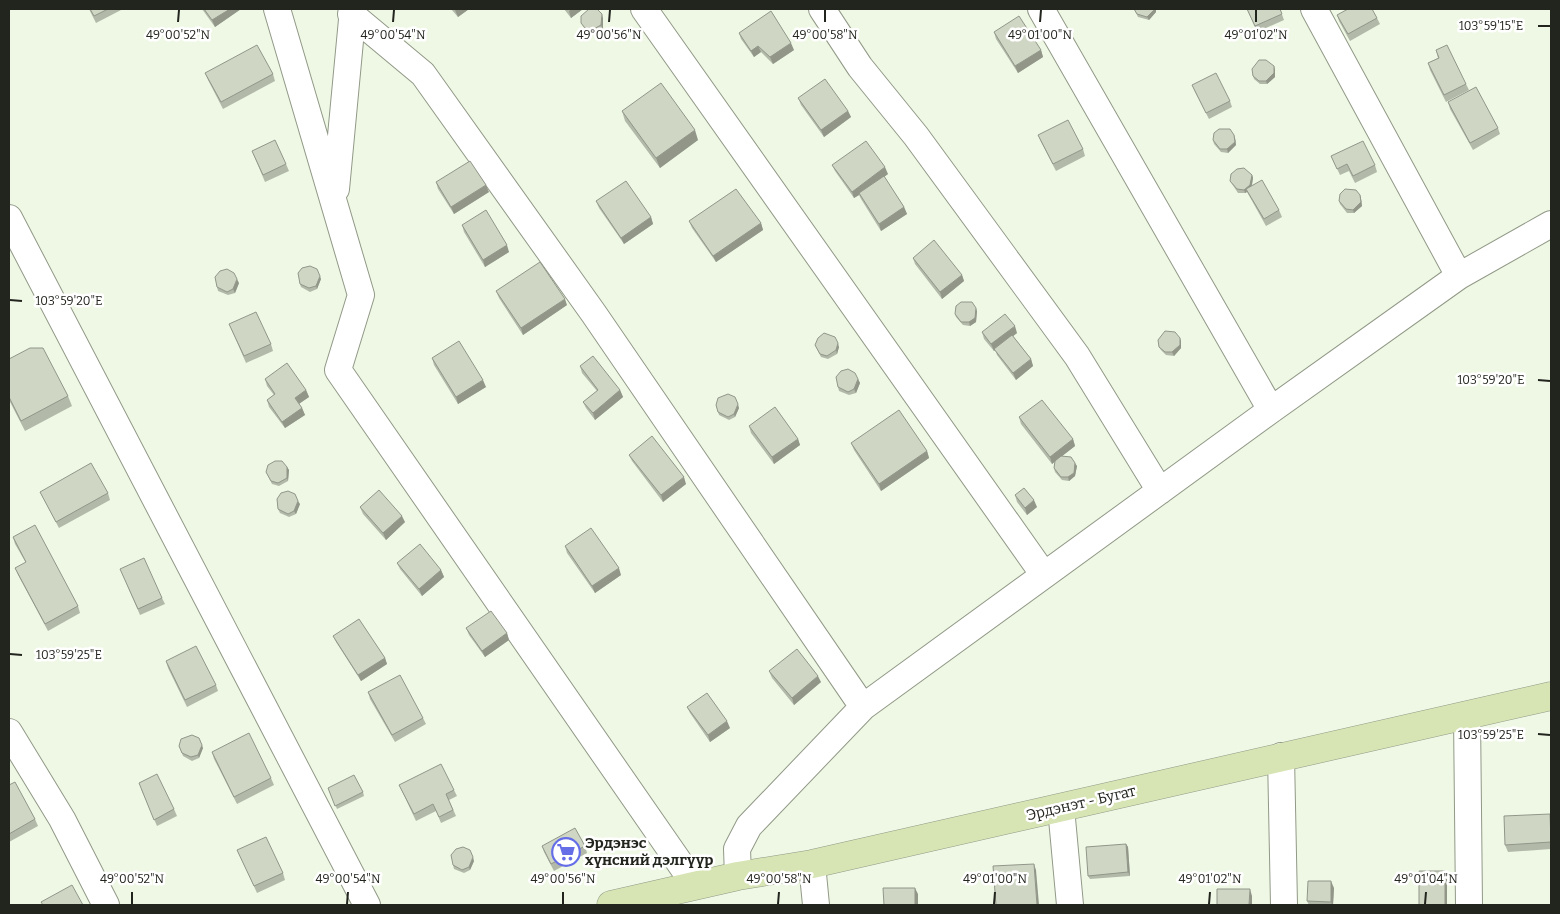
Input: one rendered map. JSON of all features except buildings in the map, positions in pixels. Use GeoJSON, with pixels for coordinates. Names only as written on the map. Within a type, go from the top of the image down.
{"type":"FeatureCollection","features":[{"type":"Feature","properties":{"kind":"street"},"geometry":{"type":"LineString","coordinates":[[277,9],[361,295],[338,370],[695,885]]}},
{"type":"Feature","properties":{"kind":"street"},"geometry":{"type":"LineString","coordinates":[[644,9],[1044,575]]}},
{"type":"Feature","properties":{"kind":"street"},"geometry":{"type":"LineString","coordinates":[[822,9],[860,67],[916,136],[1077,356],[1160,491]]}},
{"type":"Feature","properties":{"kind":"street"},"geometry":{"type":"LineString","coordinates":[[1041,9],[1271,410]]}},
{"type":"Feature","properties":{"kind":"street"},"geometry":{"type":"LineString","coordinates":[[1314,9],[1459,276]]}},
{"type":"Feature","properties":{"kind":"street"},"geometry":{"type":"LineString","coordinates":[[334,205],[352,12]]}},
{"type":"Feature","properties":{"kind":"street"},"geometry":{"type":"LineString","coordinates":[[352,12],[423,74],[594,314],[863,707]]}},
{"type":"Feature","properties":{"kind":"street"},"geometry":{"type":"LineString","coordinates":[[9,218],[367,905]]}},
{"type":"Feature","properties":{"kind":"street"},"geometry":{"type":"LineString","coordinates":[[738,876],[737,849],[749,826],[863,707],[1271,410],[1459,276],[1551,224]]}},
{"type":"Feature","properties":{"kind":"street","name":"Эрдэнэт - Бугат"},"geometry":{"type":"LineString","coordinates":[[620,904],[738,876],[812,864],[1551,696]]}},
{"type":"Feature","properties":{"kind":"street"},"geometry":{"type":"LineString","coordinates":[[1467,715],[1469,905]]}},
{"type":"Feature","properties":{"kind":"street"},"geometry":{"type":"LineString","coordinates":[[9,732],[62,819],[106,905]]}},
{"type":"Feature","properties":{"kind":"street"},"geometry":{"type":"LineString","coordinates":[[1282,756],[1284,905]]}},
{"type":"Feature","properties":{"kind":"street"},"geometry":{"type":"LineString","coordinates":[[1062,808],[1070,905]]}},
{"type":"Feature","properties":{"kind":"street"},"geometry":{"type":"LineString","coordinates":[[812,864],[816,905]]}},
{"type":"Feature","properties":{"kind":"place","name":"Эрдэнэс хүнсний дэлгүүр"},"geometry":{"type":"Point","coordinates":[566,852]}}]}
